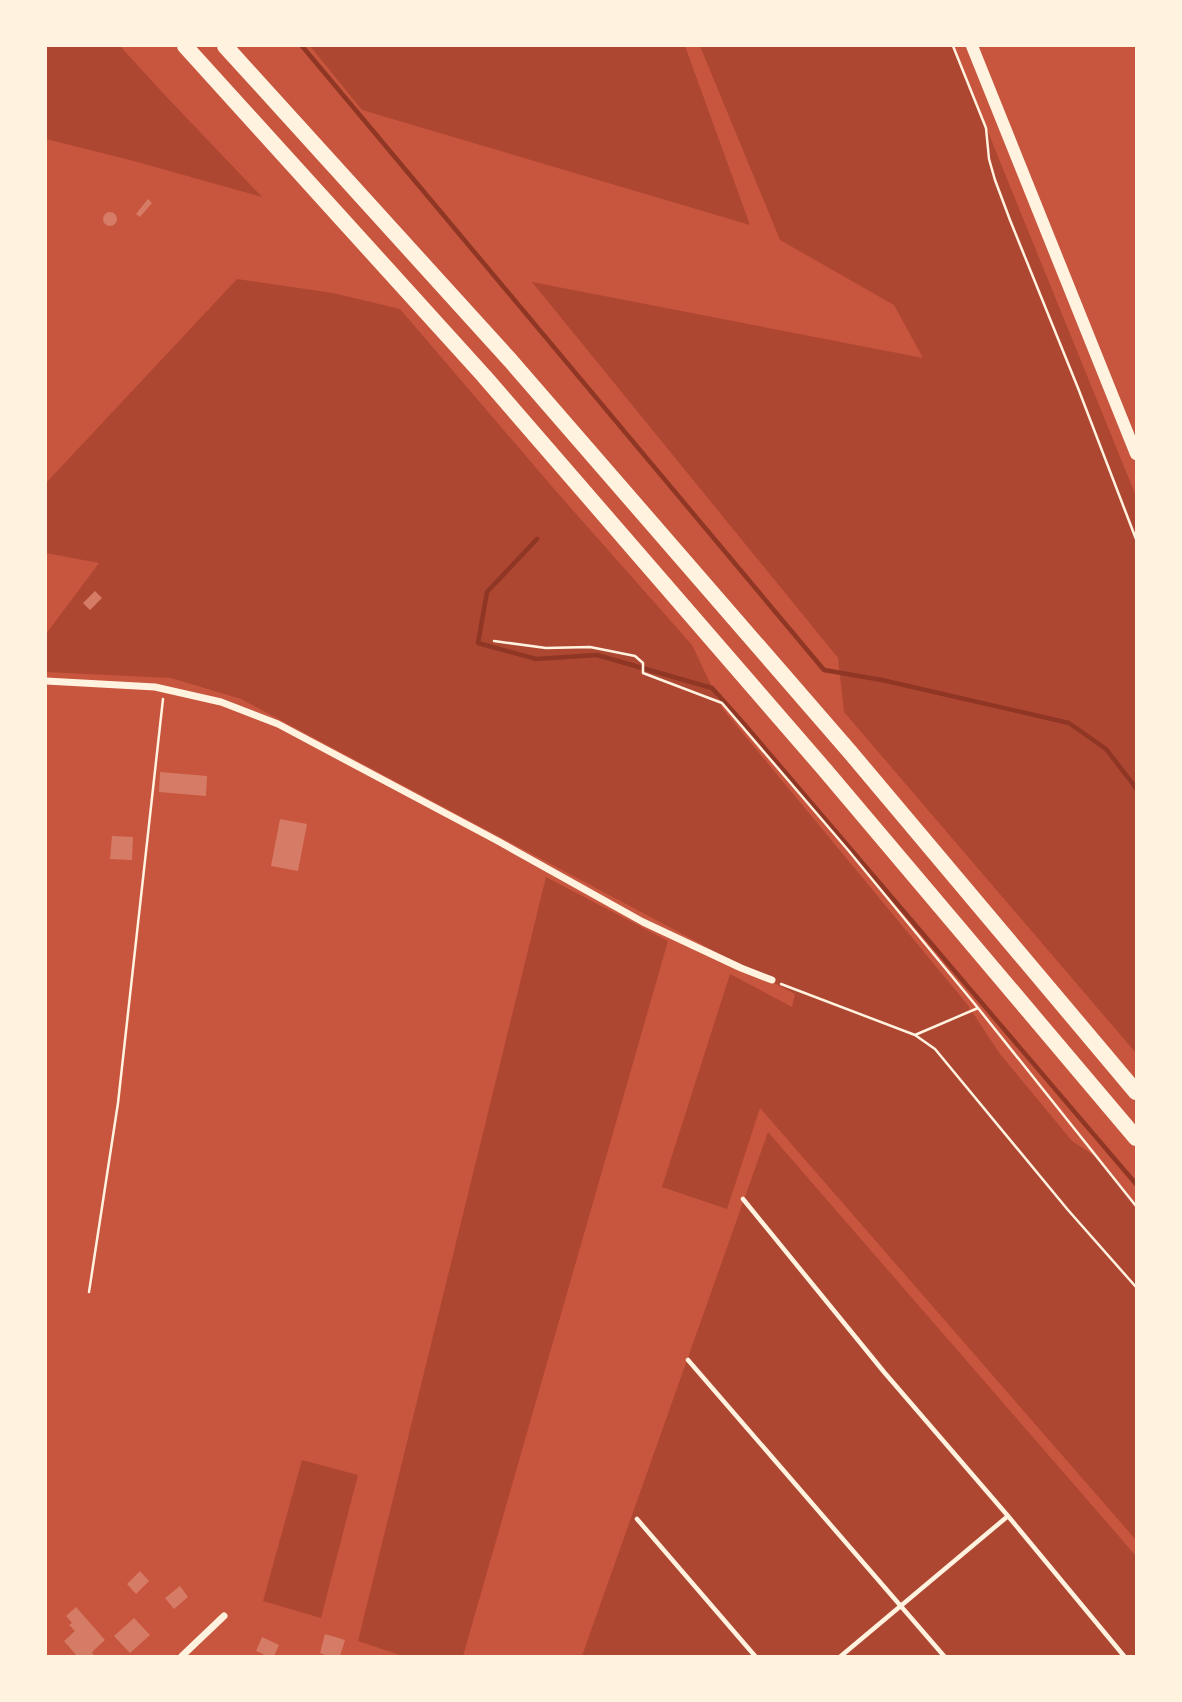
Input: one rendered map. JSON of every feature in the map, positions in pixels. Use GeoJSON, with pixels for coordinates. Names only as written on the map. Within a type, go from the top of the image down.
{"type":"FeatureCollection","features":[{"type":"Feature","properties":{"kind":"highway"},"geometry":{"type":"LineString","coordinates":[[185,46],[484,376],[825,770],[1136,1138]]}},
{"type":"Feature","properties":{"kind":"highway"},"geometry":{"type":"LineString","coordinates":[[225,46],[510,360],[850,752],[1136,1092]]}},
{"type":"Feature","properties":{"kind":"main road"},"geometry":{"type":"LineString","coordinates":[[972,46],[1136,454]]}},
{"type":"Feature","properties":{"kind":"street"},"geometry":{"type":"LineString","coordinates":[[46,681],[155,687],[221,702],[278,724],[643,922],[772,980]]}},
{"type":"Feature","properties":{"kind":"street"},"geometry":{"type":"LineString","coordinates":[[182,1657],[224,1616]]}},
{"type":"Feature","properties":{"kind":"lane"},"geometry":{"type":"LineString","coordinates":[[743,1199],[884,1372],[1124,1657]]}},
{"type":"Feature","properties":{"kind":"lane"},"geometry":{"type":"LineString","coordinates":[[688,1360],[944,1657]]}},
{"type":"Feature","properties":{"kind":"lane"},"geometry":{"type":"LineString","coordinates":[[841,1657],[1008,1516]]}},
{"type":"Feature","properties":{"kind":"lane"},"geometry":{"type":"LineString","coordinates":[[637,1519],[755,1657]]}},
{"type":"Feature","properties":{"kind":"path"},"geometry":{"type":"LineString","coordinates":[[953,46],[986,128],[989,159],[995,180],[1136,539]]}},
{"type":"Feature","properties":{"kind":"path"},"geometry":{"type":"LineString","coordinates":[[494,641],[546,648],[590,648],[635,656],[643,663],[643,673],[722,704],[848,850],[1136,1206]]}},
{"type":"Feature","properties":{"kind":"path"},"geometry":{"type":"LineString","coordinates":[[89,1292],[118,1103],[164,689]]}},
{"type":"Feature","properties":{"kind":"path"},"geometry":{"type":"LineString","coordinates":[[772,980],[915,1035],[934,1049],[1136,1287]]}},
{"type":"Feature","properties":{"kind":"path"},"geometry":{"type":"LineString","coordinates":[[915,1035],[978,1008]]}},
{"type":"Feature","properties":{"kind":"shaded area"},"geometry":{"type":"Polygon","coordinates":[[[46,46],[120,46],[262,197],[46,139],[46,46]]]}},
{"type":"Feature","properties":{"kind":"shaded area"},"geometry":{"type":"Polygon","coordinates":[[[310,46],[685,46],[750,225],[362,110],[310,46]]]}},
{"type":"Feature","properties":{"kind":"shaded area"},"geometry":{"type":"Polygon","coordinates":[[[700,46],[953,46],[1136,496],[1136,1053],[844,712],[838,658],[532,282],[923,358],[894,305],[780,240],[700,46]]]}},
{"type":"Feature","properties":{"kind":"shaded area"},"geometry":{"type":"Polygon","coordinates":[[[237,279],[333,293],[400,309],[692,645],[722,708],[967,1004],[1000,1054],[1072,1141],[1101,1160],[1136,1204],[1136,1540],[760,1108],[727,1209],[662,1187],[730,974],[792,1007],[795,994],[241,699],[171,678],[46,672],[46,634],[99,563],[46,553],[46,483],[237,279]]]}},
{"type":"Feature","properties":{"kind":"shaded area"},"geometry":{"type":"Polygon","coordinates":[[[546,877],[668,941],[463,1656],[403,1656],[358,1641],[546,877]]]}},
{"type":"Feature","properties":{"kind":"shaded area"},"geometry":{"type":"Polygon","coordinates":[[[768,1132],[1136,1556],[1136,1656],[582,1656],[768,1132]]]}},
{"type":"Feature","properties":{"kind":"shaded area"},"geometry":{"type":"Polygon","coordinates":[[[302,1460],[358,1475],[321,1618],[263,1601],[302,1460]]]}},
{"type":"Feature","properties":{"kind":"building"},"geometry":{"type":"Polygon","coordinates":[[[148,199],[152,203],[140,217],[136,214],[148,199]]]}},
{"type":"Feature","properties":{"kind":"building"},"geometry":{"type":"Polygon","coordinates":[[[107,212],[113,212],[117,219],[113,226],[107,226],[103,222],[103,216],[107,212]]]}},
{"type":"Feature","properties":{"kind":"building"},"geometry":{"type":"Polygon","coordinates":[[[95,591],[102,598],[90,610],[83,603],[95,591]]]}},
{"type":"Feature","properties":{"kind":"building"},"geometry":{"type":"Polygon","coordinates":[[[160,772],[207,776],[206,796],[159,792],[160,772]]]}},
{"type":"Feature","properties":{"kind":"building"},"geometry":{"type":"Polygon","coordinates":[[[280,819],[307,824],[298,871],[271,866],[280,819]]]}},
{"type":"Feature","properties":{"kind":"building"},"geometry":{"type":"Polygon","coordinates":[[[112,836],[133,837],[132,860],[110,859],[112,836]]]}},
{"type":"Feature","properties":{"kind":"building"},"geometry":{"type":"Polygon","coordinates":[[[140,1571],[149,1581],[136,1594],[127,1584],[140,1571]]]}},
{"type":"Feature","properties":{"kind":"building"},"geometry":{"type":"Polygon","coordinates":[[[180,1586],[188,1597],[174,1609],[165,1598],[180,1586]]]}},
{"type":"Feature","properties":{"kind":"building"},"geometry":{"type":"Polygon","coordinates":[[[76,1607],[105,1640],[93,1651],[95,1656],[77,1656],[64,1641],[75,1631],[66,1616],[76,1607]]]}},
{"type":"Feature","properties":{"kind":"building"},"geometry":{"type":"Polygon","coordinates":[[[134,1618],[150,1635],[130,1653],[114,1636],[134,1618]]]}},
{"type":"Feature","properties":{"kind":"building"},"geometry":{"type":"Polygon","coordinates":[[[325,1634],[345,1640],[340,1656],[324,1656],[320,1653],[325,1634]]]}},
{"type":"Feature","properties":{"kind":"building"},"geometry":{"type":"Polygon","coordinates":[[[262,1637],[279,1645],[274,1656],[256,1651],[262,1637]]]}},
{"type":"Feature","properties":{"kind":"waterway"},"geometry":{"type":"LineString","coordinates":[[302,46],[824,670],[882,680],[1069,723],[1106,749],[1136,788]]}},
{"type":"Feature","properties":{"kind":"waterway"},"geometry":{"type":"LineString","coordinates":[[537,539],[487,592],[478,643],[536,659],[597,655],[712,688],[1136,1184]]}}]}
